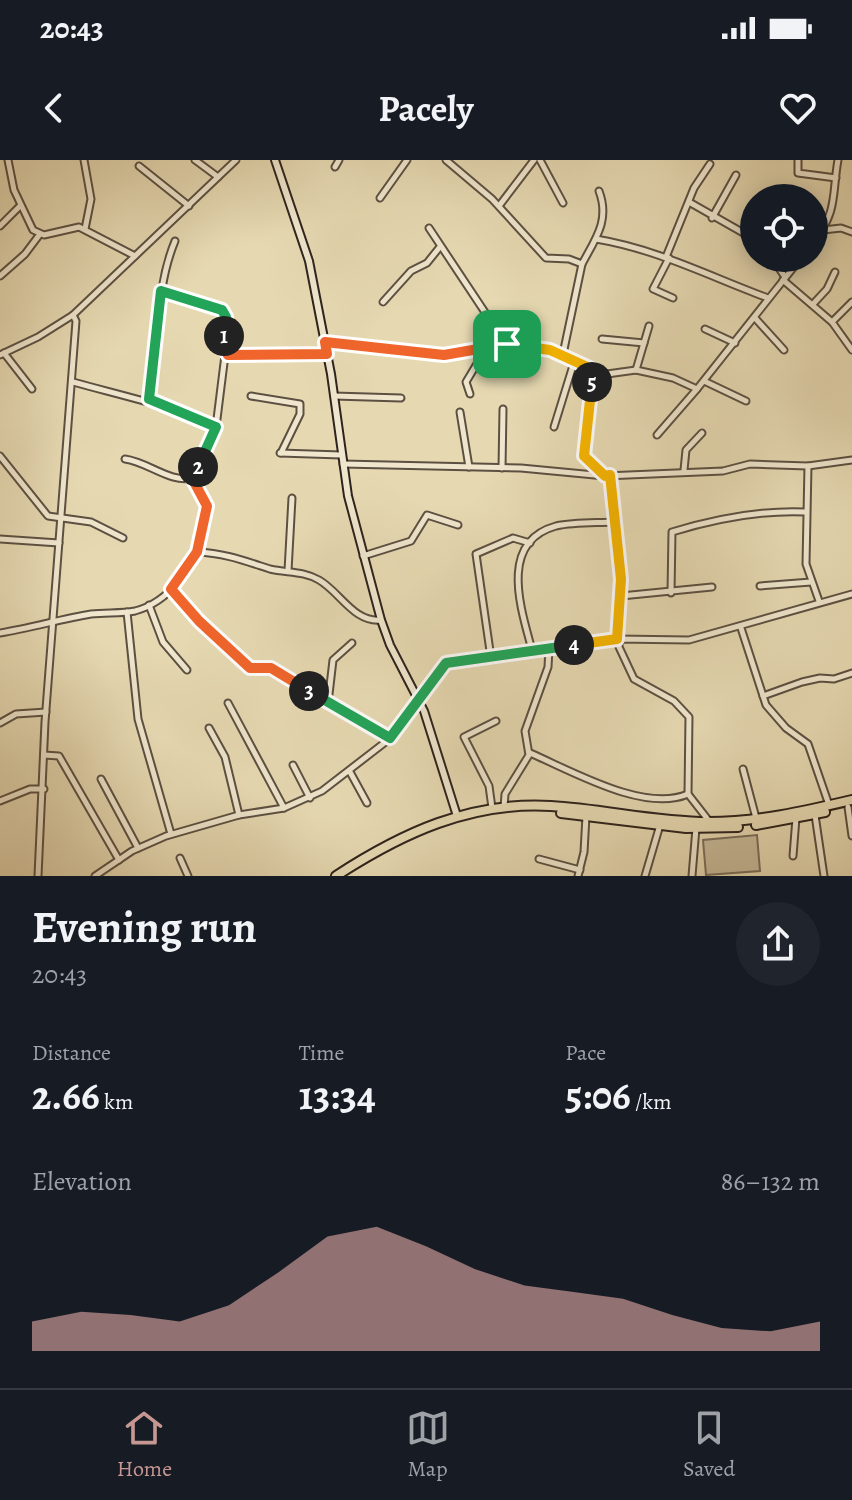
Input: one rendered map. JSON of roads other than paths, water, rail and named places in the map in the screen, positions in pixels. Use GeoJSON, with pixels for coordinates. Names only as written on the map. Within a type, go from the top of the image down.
{"type":"FeatureCollection","features":[{"type":"Feature","properties":{"kind":"main road"},"geometry":{"type":"LineString","coordinates":[[336,876],[398,838],[457,816],[504,807],[551,806],[709,822],[756,819],[829,805],[851,804]]}},
{"type":"Feature","properties":{"kind":"main road"},"geometry":{"type":"LineString","coordinates":[[347,876],[390,848],[459,821],[518,811],[660,825],[748,826],[851,804]]}},
{"type":"Feature","properties":{"kind":"street"},"geometry":{"type":"LineString","coordinates":[[8,160],[20,206],[29,224],[40,234]]}},
{"type":"Feature","properties":{"kind":"street"},"geometry":{"type":"LineString","coordinates":[[84,160],[91,199],[85,229]]}},
{"type":"Feature","properties":{"kind":"street"},"geometry":{"type":"LineString","coordinates":[[195,160],[218,177]]}},
{"type":"Feature","properties":{"kind":"street"},"geometry":{"type":"LineString","coordinates":[[32,389],[2,354],[38,337],[73,315],[236,160]]}},
{"type":"Feature","properties":{"kind":"street"},"geometry":{"type":"LineString","coordinates":[[275,160],[309,261],[334,396],[341,455],[363,556],[390,645],[419,698],[457,816]]}},
{"type":"Feature","properties":{"kind":"street"},"geometry":{"type":"LineString","coordinates":[[335,167],[339,160]]}},
{"type":"Feature","properties":{"kind":"street"},"geometry":{"type":"LineString","coordinates":[[380,198],[407,160]]}},
{"type":"Feature","properties":{"kind":"street"},"geometry":{"type":"LineString","coordinates":[[446,160],[499,206],[540,254],[582,264]]}},
{"type":"Feature","properties":{"kind":"street"},"geometry":{"type":"LineString","coordinates":[[499,206],[537,160],[563,203]]}},
{"type":"Feature","properties":{"kind":"street"},"geometry":{"type":"LineString","coordinates":[[798,160],[798,173],[836,178]]}},
{"type":"Feature","properties":{"kind":"street"},"geometry":{"type":"LineString","coordinates":[[828,218],[835,200],[838,160]]}},
{"type":"Feature","properties":{"kind":"street"},"geometry":{"type":"LineString","coordinates":[[673,298],[653,289],[699,177],[710,164]]}},
{"type":"Feature","properties":{"kind":"street"},"geometry":{"type":"LineString","coordinates":[[139,166],[189,206]]}},
{"type":"Feature","properties":{"kind":"street"},"geometry":{"type":"LineString","coordinates":[[712,218],[736,175]]}},
{"type":"Feature","properties":{"kind":"street"},"geometry":{"type":"LineString","coordinates":[[563,354],[582,264],[596,239],[606,209],[599,191]]}},
{"type":"Feature","properties":{"kind":"street"},"geometry":{"type":"LineString","coordinates":[[689,202],[740,232]]}},
{"type":"Feature","properties":{"kind":"street"},"geometry":{"type":"LineString","coordinates":[[0,226],[20,206]]}},
{"type":"Feature","properties":{"kind":"street"},"geometry":{"type":"LineString","coordinates":[[0,276],[25,254],[40,234],[74,227],[85,229],[135,256]]}},
{"type":"Feature","properties":{"kind":"street"},"geometry":{"type":"LineString","coordinates":[[429,228],[439,248],[507,344]]}},
{"type":"Feature","properties":{"kind":"street"},"geometry":{"type":"LineString","coordinates":[[828,229],[841,228],[852,232]]}},
{"type":"Feature","properties":{"kind":"street"},"geometry":{"type":"LineString","coordinates":[[596,239],[619,242],[667,258],[768,298]]}},
{"type":"Feature","properties":{"kind":"street"},"geometry":{"type":"LineString","coordinates":[[149,399],[161,291],[167,258],[175,241]]}},
{"type":"Feature","properties":{"kind":"street"},"geometry":{"type":"LineString","coordinates":[[383,302],[411,271],[427,263],[439,248]]}},
{"type":"Feature","properties":{"kind":"street"},"geometry":{"type":"LineString","coordinates":[[780,272],[832,322],[852,350]]}},
{"type":"Feature","properties":{"kind":"street"},"geometry":{"type":"LineString","coordinates":[[657,435],[735,343],[789,272]]}},
{"type":"Feature","properties":{"kind":"street"},"geometry":{"type":"LineString","coordinates":[[814,303],[827,289],[835,272]]}},
{"type":"Feature","properties":{"kind":"street"},"geometry":{"type":"LineString","coordinates":[[161,291],[224,311],[225,355],[216,427],[192,478]]}},
{"type":"Feature","properties":{"kind":"street"},"geometry":{"type":"LineString","coordinates":[[832,322],[852,302]]}},
{"type":"Feature","properties":{"kind":"street"},"geometry":{"type":"LineString","coordinates":[[38,876],[46,712],[62,520],[64,443],[73,382],[76,321],[73,315]]}},
{"type":"Feature","properties":{"kind":"street"},"geometry":{"type":"LineString","coordinates":[[755,318],[784,350]]}},
{"type":"Feature","properties":{"kind":"street"},"geometry":{"type":"LineString","coordinates":[[636,370],[649,326]]}},
{"type":"Feature","properties":{"kind":"street"},"geometry":{"type":"LineString","coordinates":[[705,329],[735,343]]}},
{"type":"Feature","properties":{"kind":"street"},"geometry":{"type":"LineString","coordinates":[[602,339],[644,343]]}},
{"type":"Feature","properties":{"kind":"street"},"geometry":{"type":"LineString","coordinates":[[325,342],[444,355],[507,344],[563,354],[594,370],[614,374],[636,370],[673,378],[697,389]]}},
{"type":"Feature","properties":{"kind":"street"},"geometry":{"type":"LineString","coordinates":[[470,394],[466,382],[478,362],[479,349]]}},
{"type":"Feature","properties":{"kind":"street"},"geometry":{"type":"LineString","coordinates":[[225,355],[327,354]]}},
{"type":"Feature","properties":{"kind":"street"},"geometry":{"type":"LineString","coordinates":[[554,427],[575,359]]}},
{"type":"Feature","properties":{"kind":"street"},"geometry":{"type":"LineString","coordinates":[[594,370],[584,456],[608,475],[621,596],[617,639],[634,679],[674,701],[689,717],[688,794],[707,814],[709,822]]}},
{"type":"Feature","properties":{"kind":"street"},"geometry":{"type":"LineString","coordinates":[[704,381],[746,401]]}},
{"type":"Feature","properties":{"kind":"street"},"geometry":{"type":"LineString","coordinates":[[73,382],[118,395],[149,399],[216,427]]}},
{"type":"Feature","properties":{"kind":"street"},"geometry":{"type":"LineString","coordinates":[[251,396],[300,402],[300,414],[280,453],[341,455]]}},
{"type":"Feature","properties":{"kind":"street"},"geometry":{"type":"LineString","coordinates":[[334,396],[401,398]]}},
{"type":"Feature","properties":{"kind":"street"},"geometry":{"type":"LineString","coordinates":[[502,468],[503,409]]}},
{"type":"Feature","properties":{"kind":"street"},"geometry":{"type":"LineString","coordinates":[[460,412],[469,467]]}},
{"type":"Feature","properties":{"kind":"street"},"geometry":{"type":"LineString","coordinates":[[683,470],[686,450],[702,433]]}},
{"type":"Feature","properties":{"kind":"street"},"geometry":{"type":"LineString","coordinates":[[0,456],[43,513],[62,520],[91,522],[123,538]]}},
{"type":"Feature","properties":{"kind":"street"},"geometry":{"type":"LineString","coordinates":[[125,459],[143,461],[175,479],[192,478]]}},
{"type":"Feature","properties":{"kind":"street"},"geometry":{"type":"LineString","coordinates":[[343,464],[502,468],[608,475],[723,471],[750,464],[808,466],[852,460]]}},
{"type":"Feature","properties":{"kind":"street"},"geometry":{"type":"LineString","coordinates":[[808,466],[806,564],[819,601]]}},
{"type":"Feature","properties":{"kind":"street"},"geometry":{"type":"LineString","coordinates":[[0,633],[94,613],[127,612],[149,605],[171,589],[197,552],[207,506],[192,478]]}},
{"type":"Feature","properties":{"kind":"street"},"geometry":{"type":"LineString","coordinates":[[288,571],[292,498]]}},
{"type":"Feature","properties":{"kind":"street"},"geometry":{"type":"LineString","coordinates":[[671,593],[672,532],[743,515],[805,512]]}},
{"type":"Feature","properties":{"kind":"street"},"geometry":{"type":"LineString","coordinates":[[363,556],[411,541],[427,515],[458,525]]}},
{"type":"Feature","properties":{"kind":"street"},"geometry":{"type":"LineString","coordinates":[[532,650],[517,569],[520,555],[543,532],[558,526],[613,522]]}},
{"type":"Feature","properties":{"kind":"street"},"geometry":{"type":"LineString","coordinates":[[491,658],[476,554],[513,538],[530,543]]}},
{"type":"Feature","properties":{"kind":"street"},"geometry":{"type":"LineString","coordinates":[[0,539],[59,543]]}},
{"type":"Feature","properties":{"kind":"street"},"geometry":{"type":"LineString","coordinates":[[197,552],[225,555],[321,581],[357,613],[373,621],[381,620]]}},
{"type":"Feature","properties":{"kind":"street"},"geometry":{"type":"LineString","coordinates":[[760,586],[811,582]]}},
{"type":"Feature","properties":{"kind":"street"},"geometry":{"type":"LineString","coordinates":[[621,596],[712,587]]}},
{"type":"Feature","properties":{"kind":"street"},"geometry":{"type":"LineString","coordinates":[[171,589],[199,621],[250,668],[271,668],[390,738]]}},
{"type":"Feature","properties":{"kind":"street"},"geometry":{"type":"LineString","coordinates":[[95,876],[138,848],[171,834],[239,815],[284,808],[310,798],[350,772],[390,738],[446,663],[617,639],[689,640],[741,628],[819,601],[852,594]]}},
{"type":"Feature","properties":{"kind":"street"},"geometry":{"type":"LineString","coordinates":[[149,605],[163,642],[187,670]]}},
{"type":"Feature","properties":{"kind":"street"},"geometry":{"type":"LineString","coordinates":[[127,612],[138,719],[171,834]]}},
{"type":"Feature","properties":{"kind":"street"},"geometry":{"type":"LineString","coordinates":[[741,628],[771,713],[808,744],[829,805]]}},
{"type":"Feature","properties":{"kind":"street"},"geometry":{"type":"LineString","coordinates":[[328,704],[333,660],[352,643]]}},
{"type":"Feature","properties":{"kind":"street"},"geometry":{"type":"LineString","coordinates":[[504,807],[505,794],[530,753],[525,731],[548,667],[549,648]]}},
{"type":"Feature","properties":{"kind":"street"},"geometry":{"type":"LineString","coordinates":[[763,696],[802,682],[834,679],[852,673]]}},
{"type":"Feature","properties":{"kind":"street"},"geometry":{"type":"LineString","coordinates":[[228,703],[284,808]]}},
{"type":"Feature","properties":{"kind":"street"},"geometry":{"type":"LineString","coordinates":[[0,723],[16,714],[46,712]]}},
{"type":"Feature","properties":{"kind":"street"},"geometry":{"type":"LineString","coordinates":[[492,809],[494,798],[464,737],[496,721]]}},
{"type":"Feature","properties":{"kind":"street"},"geometry":{"type":"LineString","coordinates":[[209,728],[225,757],[239,815]]}},
{"type":"Feature","properties":{"kind":"street"},"geometry":{"type":"LineString","coordinates":[[530,753],[622,794],[669,799],[688,794]]}},
{"type":"Feature","properties":{"kind":"street"},"geometry":{"type":"LineString","coordinates":[[44,755],[59,756],[119,860]]}},
{"type":"Feature","properties":{"kind":"street"},"geometry":{"type":"LineString","coordinates":[[293,765],[310,798]]}},
{"type":"Feature","properties":{"kind":"street"},"geometry":{"type":"LineString","coordinates":[[743,769],[756,819]]}},
{"type":"Feature","properties":{"kind":"street"},"geometry":{"type":"LineString","coordinates":[[350,772],[367,803]]}},
{"type":"Feature","properties":{"kind":"street"},"geometry":{"type":"LineString","coordinates":[[101,779],[138,848]]}},
{"type":"Feature","properties":{"kind":"street"},"geometry":{"type":"LineString","coordinates":[[0,801],[30,789],[44,789]]}},
{"type":"Feature","properties":{"kind":"street"},"geometry":{"type":"LineString","coordinates":[[851,804],[852,836]]}},
{"type":"Feature","properties":{"kind":"street"},"geometry":{"type":"LineString","coordinates":[[815,814],[824,876]]}},
{"type":"Feature","properties":{"kind":"street"},"geometry":{"type":"LineString","coordinates":[[539,859],[579,873],[586,816]]}},
{"type":"Feature","properties":{"kind":"street"},"geometry":{"type":"LineString","coordinates":[[793,856],[796,818]]}},
{"type":"Feature","properties":{"kind":"street"},"geometry":{"type":"LineString","coordinates":[[645,876],[660,825]]}},
{"type":"Feature","properties":{"kind":"street"},"geometry":{"type":"LineString","coordinates":[[692,876],[696,827]]}},
{"type":"Feature","properties":{"kind":"street"},"geometry":{"type":"LineString","coordinates":[[180,858],[188,876]]}}]}
